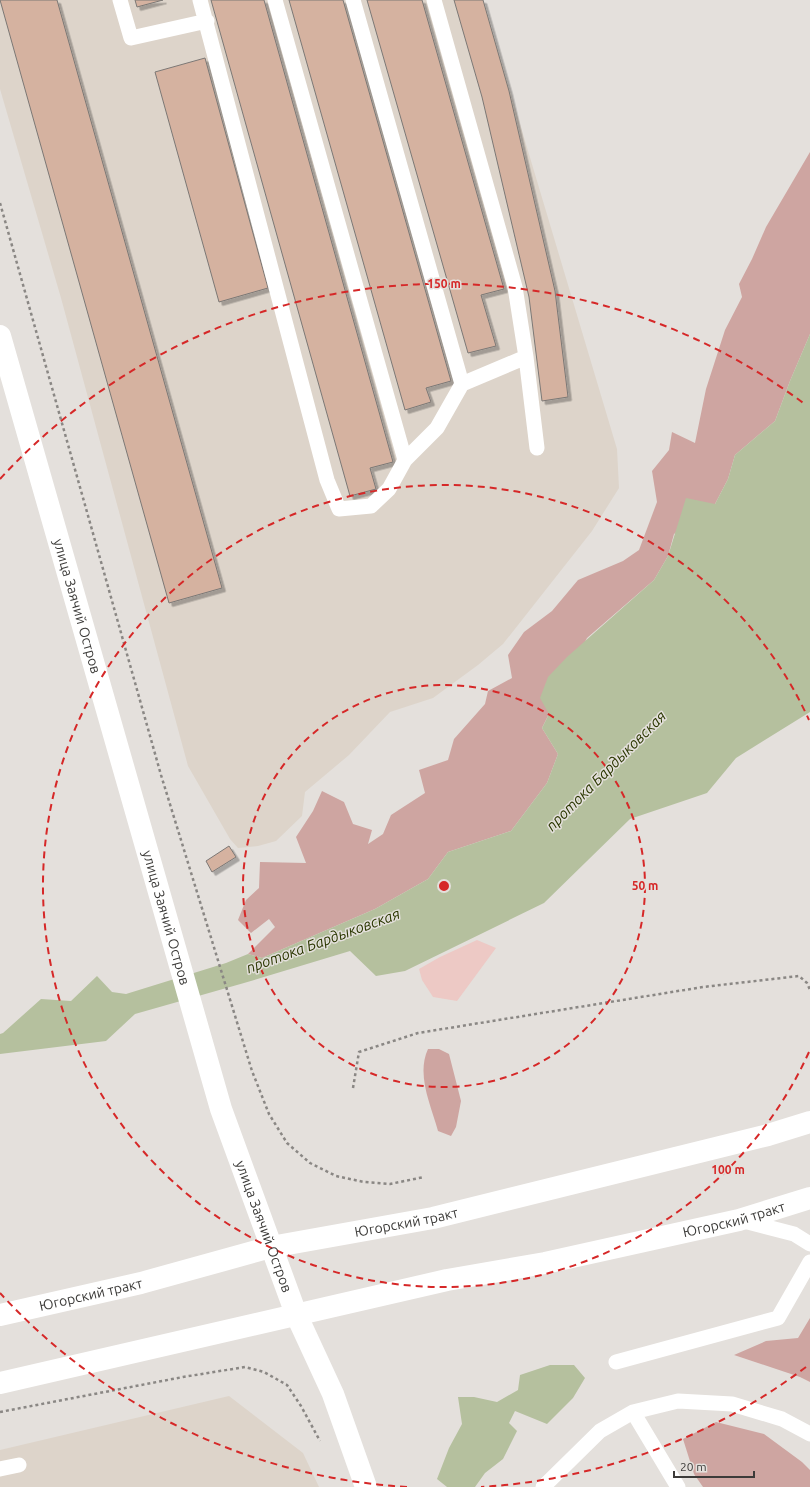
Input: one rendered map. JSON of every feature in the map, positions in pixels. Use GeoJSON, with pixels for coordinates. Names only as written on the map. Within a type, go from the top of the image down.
{"type":"FeatureCollection","features":[{"type":"Feature","properties":{"kind":"main road","name":"улица Заячий Остров"},"geometry":{"type":"LineString","coordinates":[[0,336],[221,1109],[296,1314],[333,1394],[366,1487]]}},
{"type":"Feature","properties":{"kind":"main road","name":"Югорский тракт"},"geometry":{"type":"LineString","coordinates":[[0,1315],[141,1283],[271,1247],[433,1218],[768,1135],[810,1122]]}},
{"type":"Feature","properties":{"kind":"main road","name":"Югорский тракт"},"geometry":{"type":"LineString","coordinates":[[0,1383],[447,1280],[545,1263],[739,1220],[810,1198]]}},
{"type":"Feature","properties":{"kind":"lane"},"geometry":{"type":"LineString","coordinates":[[120,0],[131,38],[206,21]]}},
{"type":"Feature","properties":{"kind":"lane"},"geometry":{"type":"LineString","coordinates":[[200,0],[326,480],[339,509],[371,506],[389,489],[405,460],[437,428],[462,384],[526,357]]}},
{"type":"Feature","properties":{"kind":"lane"},"geometry":{"type":"LineString","coordinates":[[275,0],[405,460]]}},
{"type":"Feature","properties":{"kind":"lane"},"geometry":{"type":"LineString","coordinates":[[353,0],[462,384]]}},
{"type":"Feature","properties":{"kind":"lane"},"geometry":{"type":"LineString","coordinates":[[434,0],[515,287],[526,357],[537,448]]}},
{"type":"Feature","properties":{"kind":"lane"},"geometry":{"type":"LineString","coordinates":[[739,1220],[794,1234],[810,1244]]}},
{"type":"Feature","properties":{"kind":"lane"},"geometry":{"type":"LineString","coordinates":[[616,1362],[778,1318],[810,1262]]}},
{"type":"Feature","properties":{"kind":"lane"},"geometry":{"type":"LineString","coordinates":[[543,1487],[600,1431],[633,1412],[678,1401],[732,1404],[782,1419],[810,1434]]}},
{"type":"Feature","properties":{"kind":"lane"},"geometry":{"type":"LineString","coordinates":[[633,1412],[678,1487]]}},
{"type":"Feature","properties":{"kind":"lane"},"geometry":{"type":"LineString","coordinates":[[0,1469],[19,1465]]}},
{"type":"Feature","properties":{"kind":"path"},"geometry":{"type":"LineString","coordinates":[[0,203],[161,775],[252,1071],[269,1114],[287,1143],[310,1163],[336,1176],[364,1182],[390,1184],[424,1177]]}},
{"type":"Feature","properties":{"kind":"path"},"geometry":{"type":"LineString","coordinates":[[353,1088],[359,1052],[418,1033],[703,987],[799,976],[807,983],[810,990]]}},
{"type":"Feature","properties":{"kind":"path"},"geometry":{"type":"LineString","coordinates":[[0,1412],[183,1377],[245,1367],[264,1372],[287,1385],[301,1406],[320,1441]]}},
{"type":"Feature","properties":{"kind":"shaded area"},"geometry":{"type":"Polygon","coordinates":[[[0,0],[483,0],[617,449],[619,488],[592,531],[503,644],[478,665],[433,698],[390,712],[349,755],[305,792],[302,816],[276,841],[258,846],[238,848],[230,839],[188,766],[61,298],[0,89],[0,0]]]}},
{"type":"Feature","properties":{"kind":"shaded area"},"geometry":{"type":"Polygon","coordinates":[[[810,152],[810,334],[775,421],[735,455],[728,479],[715,504],[674,534],[668,556],[654,580],[587,638],[542,728],[558,754],[547,783],[511,831],[448,852],[428,879],[375,909],[262,958],[248,954],[275,927],[269,919],[251,933],[238,920],[246,900],[259,888],[260,862],[306,863],[296,837],[313,811],[322,791],[344,802],[353,824],[372,830],[368,844],[383,834],[391,815],[425,793],[419,770],[448,760],[454,739],[485,704],[488,691],[512,678],[508,655],[524,632],[552,611],[578,580],[623,561],[639,550],[657,502],[652,471],[669,450],[672,432],[695,443],[706,389],[725,330],[742,297],[739,284],[766,227],[810,152]]]}},
{"type":"Feature","properties":{"kind":"shaded area"},"geometry":{"type":"Polygon","coordinates":[[[477,940],[496,948],[457,1001],[433,997],[422,980],[419,969],[440,957],[477,940]]]}},
{"type":"Feature","properties":{"kind":"shaded area"},"geometry":{"type":"Polygon","coordinates":[[[428,1049],[439,1049],[449,1054],[461,1101],[456,1127],[451,1136],[438,1131],[426,1090],[424,1069],[428,1049]]]}},
{"type":"Feature","properties":{"kind":"shaded area"},"geometry":{"type":"Polygon","coordinates":[[[810,1318],[810,1382],[800,1377],[734,1355],[766,1341],[798,1338],[810,1318]]]}},
{"type":"Feature","properties":{"kind":"shaded area"},"geometry":{"type":"Polygon","coordinates":[[[229,1396],[303,1453],[319,1487],[0,1487],[0,1450],[229,1396]]]}},
{"type":"Feature","properties":{"kind":"shaded area"},"geometry":{"type":"Polygon","coordinates":[[[716,1422],[764,1434],[802,1462],[810,1470],[810,1487],[703,1487],[694,1474],[683,1439],[716,1422]]]}},
{"type":"Feature","properties":{"kind":"water","name":"протока Бардыковская"},"geometry":{"type":"Polygon","coordinates":[[[810,334],[810,712],[736,758],[707,793],[630,819],[544,903],[405,971],[376,976],[350,951],[135,1014],[106,1041],[0,1054],[0,1034],[41,999],[71,1001],[97,976],[112,992],[126,994],[226,963],[248,954],[262,958],[375,909],[428,879],[448,852],[511,831],[547,783],[558,754],[542,728],[549,714],[540,698],[548,677],[567,657],[654,580],[668,556],[686,498],[715,504],[728,479],[735,455],[775,421],[810,334]]]}},
{"type":"Feature","properties":{"kind":"water"},"geometry":{"type":"Polygon","coordinates":[[[550,1365],[574,1365],[585,1378],[573,1398],[547,1424],[515,1411],[509,1423],[517,1431],[503,1459],[485,1473],[475,1487],[447,1487],[437,1479],[449,1448],[462,1424],[458,1397],[474,1397],[497,1402],[518,1390],[520,1375],[550,1365]]]}},
{"type":"Feature","properties":{"kind":"building"},"geometry":{"type":"Polygon","coordinates":[[[0,0],[57,0],[222,588],[169,603],[0,0]]]}},
{"type":"Feature","properties":{"kind":"building"},"geometry":{"type":"Polygon","coordinates":[[[135,0],[163,0],[137,7],[135,0]]]}},
{"type":"Feature","properties":{"kind":"building"},"geometry":{"type":"Polygon","coordinates":[[[211,0],[264,0],[393,462],[370,468],[376,489],[350,496],[211,0]]]}},
{"type":"Feature","properties":{"kind":"building"},"geometry":{"type":"Polygon","coordinates":[[[289,0],[343,0],[451,381],[426,388],[431,402],[405,410],[289,0]]]}},
{"type":"Feature","properties":{"kind":"building"},"geometry":{"type":"Polygon","coordinates":[[[367,0],[422,0],[504,289],[481,295],[496,346],[468,353],[367,0]]]}},
{"type":"Feature","properties":{"kind":"building"},"geometry":{"type":"Polygon","coordinates":[[[454,0],[483,0],[509,91],[555,291],[568,397],[542,401],[529,297],[482,97],[454,0]]]}},
{"type":"Feature","properties":{"kind":"building"},"geometry":{"type":"Polygon","coordinates":[[[205,58],[268,288],[219,302],[155,72],[205,58]]]}},
{"type":"Feature","properties":{"kind":"building"},"geometry":{"type":"Polygon","coordinates":[[[229,846],[236,857],[212,872],[206,861],[229,846]]]}}]}
